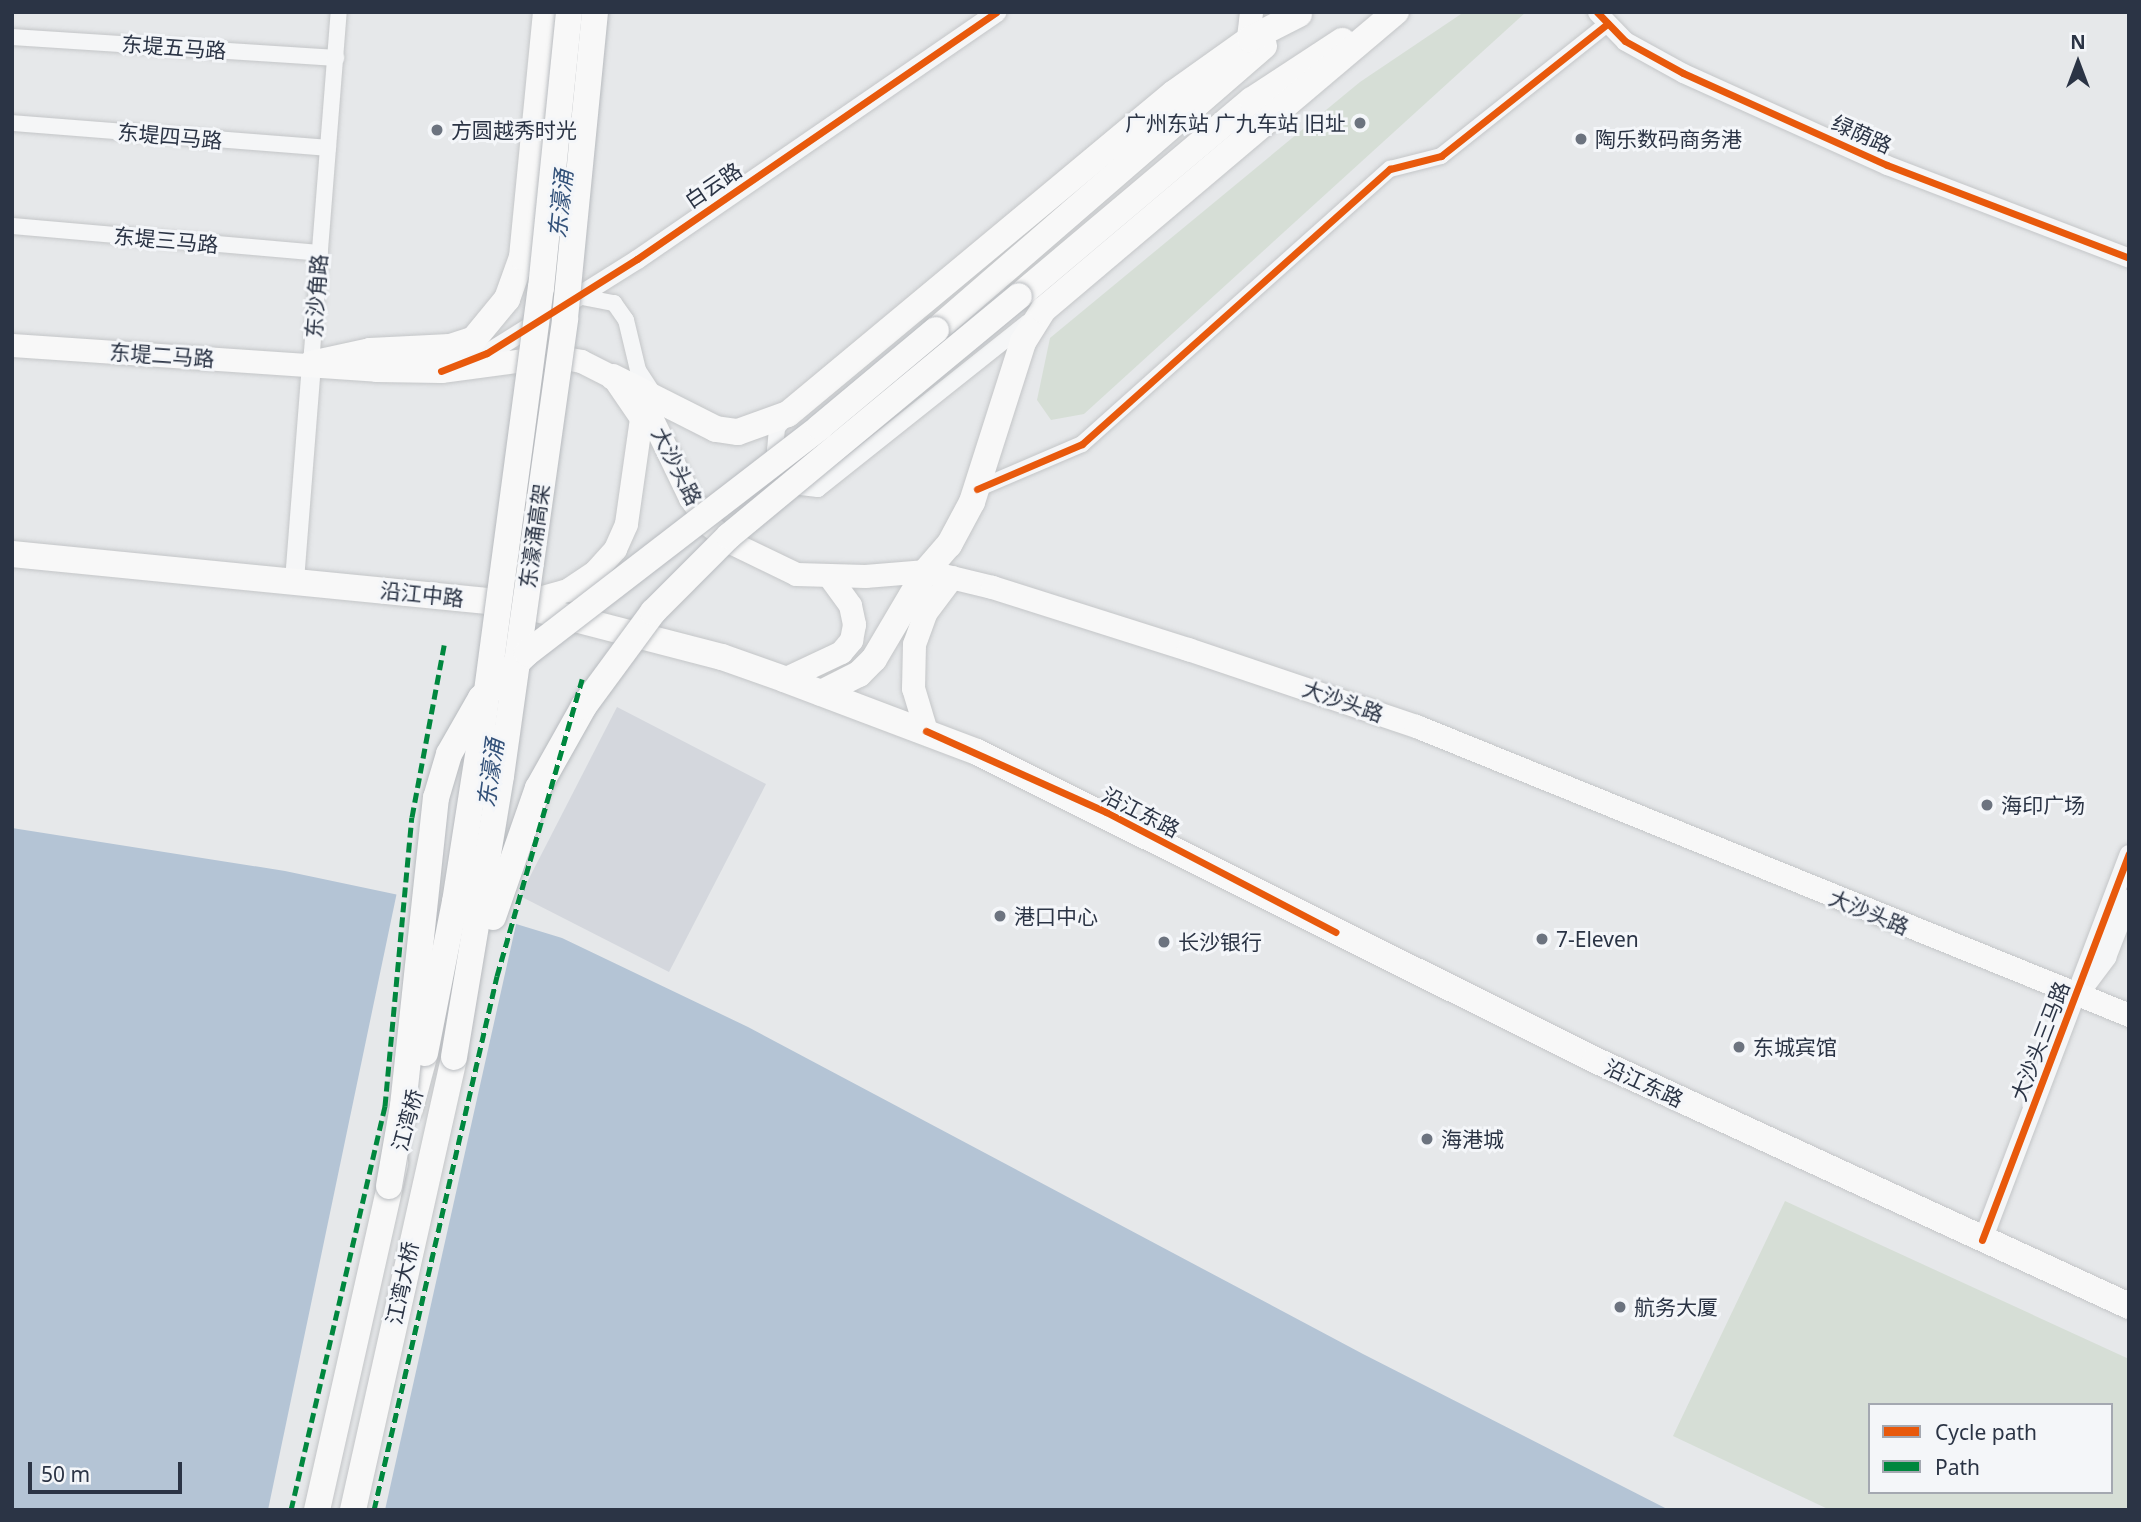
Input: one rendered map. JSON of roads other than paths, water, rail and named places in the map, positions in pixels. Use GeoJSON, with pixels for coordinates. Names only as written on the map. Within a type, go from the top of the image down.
{"type":"FeatureCollection","features":[{"type":"Feature","properties":{"kind":"main road"},"geometry":{"type":"LineString","coordinates":[[311,364],[370,351],[450,347],[474,339],[508,299],[522,257],[546,12]]}},
{"type":"Feature","properties":{"kind":"main road","name":"江湾桥"},"geometry":{"type":"LineString","coordinates":[[389,1186],[425,1053],[468,821],[522,430],[569,12]]}},
{"type":"Feature","properties":{"kind":"main road","name":"东濠涌高架"},"geometry":{"type":"LineString","coordinates":[[454,1057],[501,776],[565,318],[595,12]]}},
{"type":"Feature","properties":{"kind":"main road"},"geometry":{"type":"LineString","coordinates":[[1242,66],[1250,39],[1251,12]]}},
{"type":"Feature","properties":{"kind":"main road"},"geometry":{"type":"LineString","coordinates":[[454,1057],[505,876],[528,809],[577,716],[625,647],[667,597],[729,536],[1252,100],[1394,12]]}},
{"type":"Feature","properties":{"kind":"main road"},"geometry":{"type":"LineString","coordinates":[[821,693],[859,674],[874,659],[926,571],[949,545],[977,489],[1023,342],[1043,310],[1394,12]]}},
{"type":"Feature","properties":{"kind":"main road"},"geometry":{"type":"LineString","coordinates":[[613,377],[691,420],[738,432],[788,414],[1174,93],[1250,39],[1301,13]]}},
{"type":"Feature","properties":{"kind":"main road"},"geometry":{"type":"LineString","coordinates":[[389,1186],[403,1106],[436,798],[449,754],[481,698],[527,653],[820,427],[936,330],[1301,13]]}},
{"type":"Feature","properties":{"kind":"main road","name":"东堤二马路"},"geometry":{"type":"LineString","coordinates":[[12,345],[441,371],[554,356],[581,361],[613,377]]}},
{"type":"Feature","properties":{"kind":"main road"},"geometry":{"type":"LineString","coordinates":[[517,604],[567,590],[594,572],[615,549],[626,524],[641,418],[613,377]]}},
{"type":"Feature","properties":{"kind":"main road","name":"大沙头路"},"geometry":{"type":"LineString","coordinates":[[613,377],[649,413],[690,498],[710,526],[732,543],[796,574],[829,576],[926,571],[1188,649],[1416,726],[2078,997],[2129,1015]]}},
{"type":"Feature","properties":{"kind":"main road","name":"沿江中路"},"geometry":{"type":"LineString","coordinates":[[12,554],[517,604],[722,657],[821,693]]}},
{"type":"Feature","properties":{"kind":"main road"},"geometry":{"type":"LineString","coordinates":[[784,679],[834,656],[851,640],[854,624],[850,606],[829,576]]}},
{"type":"Feature","properties":{"kind":"main road"},"geometry":{"type":"LineString","coordinates":[[926,731],[913,688],[914,644],[925,613],[953,577]]}},
{"type":"Feature","properties":{"kind":"main road","name":"沿江东路"},"geometry":{"type":"LineString","coordinates":[[821,693],[926,731],[1106,812],[1313,922],[1595,1060],[2129,1306]]}},
{"type":"Feature","properties":{"kind":"main road","name":"江湾大桥"},"geometry":{"type":"LineString","coordinates":[[353,1510],[454,1057]]}},
{"type":"Feature","properties":{"kind":"main road","name":"江湾大桥"},"geometry":{"type":"LineString","coordinates":[[317,1510],[389,1186]]}},
{"type":"Feature","properties":{"kind":"street","name":"东沙角路"},"geometry":{"type":"LineString","coordinates":[[294,580],[339,12]]}},
{"type":"Feature","properties":{"kind":"street","name":"白云路"},"geometry":{"type":"LineString","coordinates":[[441,371],[488,353],[577,296],[996,12]]}},
{"type":"Feature","properties":{"kind":"street"},"geometry":{"type":"LineString","coordinates":[[977,489],[1082,444],[1390,169],[1441,156],[1603,18]]}},
{"type":"Feature","properties":{"kind":"street","name":"绿荫路"},"geometry":{"type":"LineString","coordinates":[[1603,18],[1625,41],[1710,86],[1887,165],[2129,258]]}},
{"type":"Feature","properties":{"kind":"street","name":"东堤五马路"},"geometry":{"type":"LineString","coordinates":[[12,37],[336,58]]}},
{"type":"Feature","properties":{"kind":"street","name":"东堤四马路"},"geometry":{"type":"LineString","coordinates":[[12,123],[328,148]]}},
{"type":"Feature","properties":{"kind":"street","name":"东堤三马路"},"geometry":{"type":"LineString","coordinates":[[12,226],[320,253]]}},
{"type":"Feature","properties":{"kind":"street"},"geometry":{"type":"LineString","coordinates":[[577,296],[614,303],[626,320],[638,370],[659,401]]}},
{"type":"Feature","properties":{"kind":"street"},"geometry":{"type":"LineString","coordinates":[[788,414],[777,428],[775,450],[801,487],[818,489],[1043,310]]}},
{"type":"Feature","properties":{"kind":"street","name":"大沙头三马路"},"geometry":{"type":"LineString","coordinates":[[1982,1240],[2078,997],[2129,854]]}},
{"type":"Feature","properties":{"kind":"street","name":"大沙头三马路"},"geometry":{"type":"LineString","coordinates":[[2078,997],[2106,957],[2129,898]]}},
{"type":"Feature","properties":{"kind":"water"},"geometry":{"type":"Polygon","coordinates":[[[12,828],[285,871],[470,910],[562,938],[748,1027],[1363,1354],[1669,1510],[12,1510],[12,828]]]}},
{"type":"Feature","properties":{"kind":"place","name":"广州东站 广九车站 旧址"},"geometry":{"type":"Point","coordinates":[1360,123]}},
{"type":"Feature","properties":{"kind":"place","name":"方圆越秀时光"},"geometry":{"type":"Point","coordinates":[437,130]}},
{"type":"Feature","properties":{"kind":"place","name":"陶乐数码商务港"},"geometry":{"type":"Point","coordinates":[1581,139]}},
{"type":"Feature","properties":{"kind":"place","name":"海印广场"},"geometry":{"type":"Point","coordinates":[1987,805]}},
{"type":"Feature","properties":{"kind":"place","name":"港口中心"},"geometry":{"type":"Point","coordinates":[1000,916]}},
{"type":"Feature","properties":{"kind":"place","name":"7-Eleven"},"geometry":{"type":"Point","coordinates":[1542,939]}},
{"type":"Feature","properties":{"kind":"place","name":"长沙银行"},"geometry":{"type":"Point","coordinates":[1164,942]}},
{"type":"Feature","properties":{"kind":"place","name":"东城宾馆"},"geometry":{"type":"Point","coordinates":[1739,1047]}},
{"type":"Feature","properties":{"kind":"place","name":"海港城"},"geometry":{"type":"Point","coordinates":[1427,1139]}},
{"type":"Feature","properties":{"kind":"place","name":"航务大厦"},"geometry":{"type":"Point","coordinates":[1620,1307]}},
{"type":"Feature","properties":{"kind":"water label","name":"东濠涌"},"geometry":{"type":"Point","coordinates":[560,204]}},
{"type":"Feature","properties":{"kind":"water label","name":"东濠涌"},"geometry":{"type":"Point","coordinates":[490,773]}}]}
